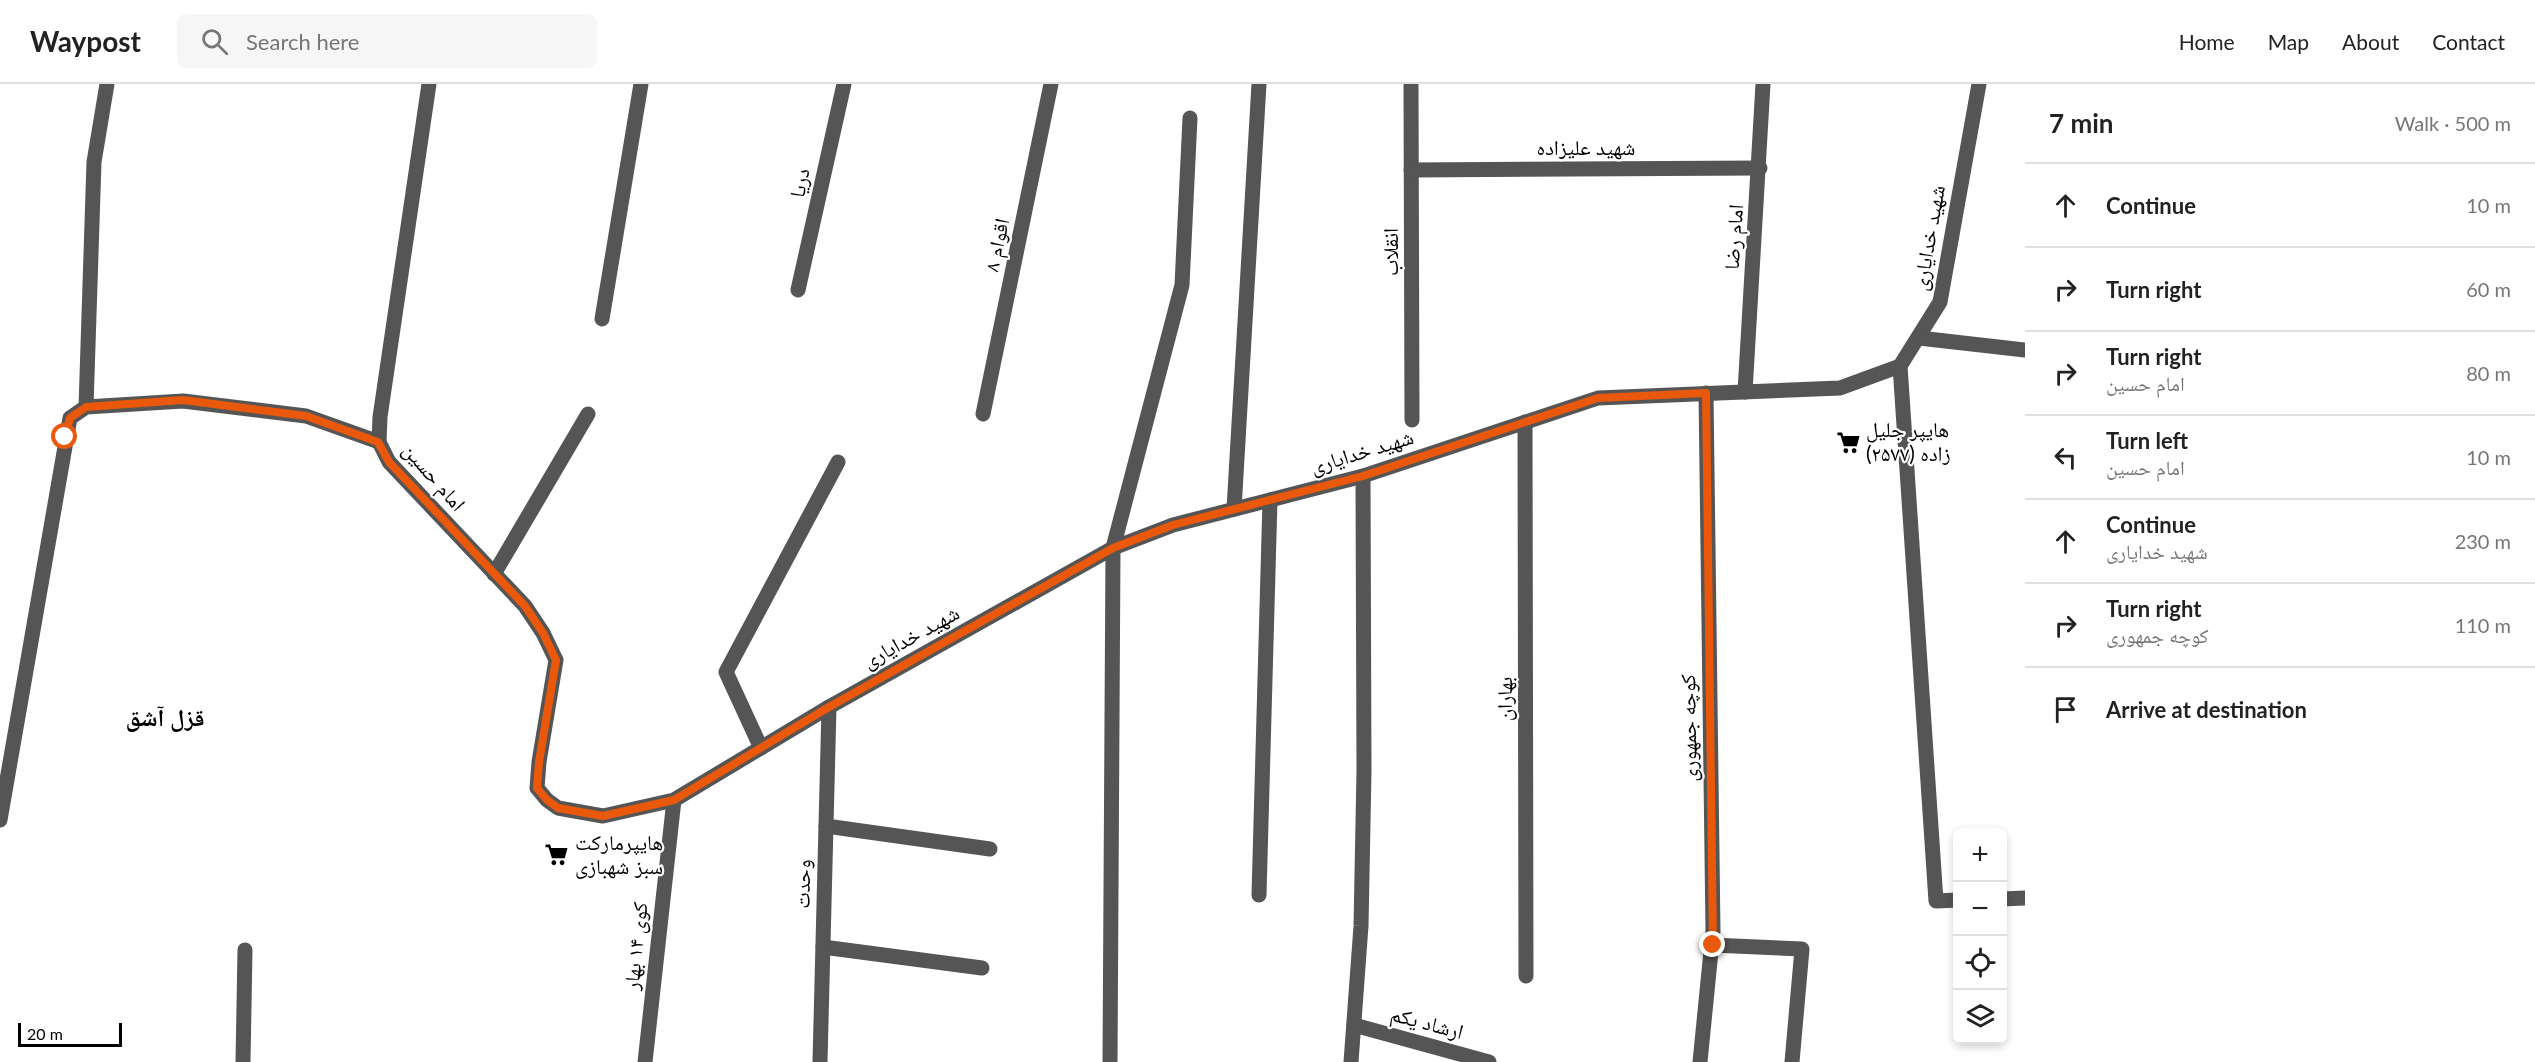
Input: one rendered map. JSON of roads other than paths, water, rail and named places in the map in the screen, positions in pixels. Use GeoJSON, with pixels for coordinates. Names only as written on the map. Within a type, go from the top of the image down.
{"type":"FeatureCollection","features":[{"type":"Feature","properties":{"kind":"street"},"geometry":{"type":"LineString","coordinates":[[86,407],[94,162],[107,84]]}},
{"type":"Feature","properties":{"kind":"street","name":"امام حسین"},"geometry":{"type":"LineString","coordinates":[[429,84],[378,442],[389,462],[525,606],[543,633],[556,660],[539,762],[537,788],[558,808],[603,816]]}},
{"type":"Feature","properties":{"kind":"street"},"geometry":{"type":"LineString","coordinates":[[602,319],[641,84]]}},
{"type":"Feature","properties":{"kind":"street","name":"دریا"},"geometry":{"type":"LineString","coordinates":[[798,290],[843,84]]}},
{"type":"Feature","properties":{"kind":"street","name":"اقوام ۸"},"geometry":{"type":"LineString","coordinates":[[983,414],[1052,84]]}},
{"type":"Feature","properties":{"kind":"street"},"geometry":{"type":"LineString","coordinates":[[1234,509],[1259,84]]}},
{"type":"Feature","properties":{"kind":"street","name":"انقلاب"},"geometry":{"type":"LineString","coordinates":[[1412,84],[1412,420]]}},
{"type":"Feature","properties":{"kind":"street","name":"امام رضا"},"geometry":{"type":"LineString","coordinates":[[1745,392],[1760,168],[1763,84]]}},
{"type":"Feature","properties":{"kind":"street","name":"شهید خدایاری"},"geometry":{"type":"LineString","coordinates":[[603,816],[674,800],[829,707],[1113,548],[1173,525],[1363,476],[1598,398],[1840,388],[1900,366],[1940,302],[1978,84]]}},
{"type":"Feature","properties":{"kind":"street"},"geometry":{"type":"LineString","coordinates":[[1110,1062],[1113,548],[1182,285],[1190,118]]}},
{"type":"Feature","properties":{"kind":"street","name":"شهید علیزاده"},"geometry":{"type":"LineString","coordinates":[[1412,170],[1760,168]]}},
{"type":"Feature","properties":{"kind":"street"},"geometry":{"type":"LineString","coordinates":[[1919,338],[2025,350]]}},
{"type":"Feature","properties":{"kind":"street"},"geometry":{"type":"LineString","coordinates":[[1900,366],[1936,901],[1953,900]]}},
{"type":"Feature","properties":{"kind":"street","name":"کوچه جمهوری"},"geometry":{"type":"LineString","coordinates":[[1700,1062],[1713,945],[1706,393]]}},
{"type":"Feature","properties":{"kind":"street"},"geometry":{"type":"LineString","coordinates":[[0,820],[70,418],[86,407],[183,400],[306,416],[378,442]]}},
{"type":"Feature","properties":{"kind":"street"},"geometry":{"type":"LineString","coordinates":[[494,574],[588,414]]}},
{"type":"Feature","properties":{"kind":"street","name":"بهاران"},"geometry":{"type":"LineString","coordinates":[[1525,422],[1526,976]]}},
{"type":"Feature","properties":{"kind":"street"},"geometry":{"type":"LineString","coordinates":[[761,748],[726,672],[838,462]]}},
{"type":"Feature","properties":{"kind":"street"},"geometry":{"type":"LineString","coordinates":[[1351,1062],[1361,926],[1364,783],[1363,476]]}},
{"type":"Feature","properties":{"kind":"street"},"geometry":{"type":"LineString","coordinates":[[1259,895],[1270,500]]}},
{"type":"Feature","properties":{"kind":"street","name":"وحدت"},"geometry":{"type":"LineString","coordinates":[[819,1062],[829,707]]}},
{"type":"Feature","properties":{"kind":"street","name":"کوی ۱۴ بهار"},"geometry":{"type":"LineString","coordinates":[[645,1062],[674,800]]}},
{"type":"Feature","properties":{"kind":"street"},"geometry":{"type":"LineString","coordinates":[[826,826],[990,849]]}},
{"type":"Feature","properties":{"kind":"street"},"geometry":{"type":"LineString","coordinates":[[2007,899],[2025,898]]}},
{"type":"Feature","properties":{"kind":"street"},"geometry":{"type":"LineString","coordinates":[[1713,945],[1802,949],[1792,1062]]}},
{"type":"Feature","properties":{"kind":"street"},"geometry":{"type":"LineString","coordinates":[[823,947],[982,968]]}},
{"type":"Feature","properties":{"kind":"street"},"geometry":{"type":"LineString","coordinates":[[243,1062],[245,950]]}},
{"type":"Feature","properties":{"kind":"street","name":"ارشاد یکم"},"geometry":{"type":"LineString","coordinates":[[1354,1025],[1490,1062]]}},
{"type":"Feature","properties":{"kind":"place","name":"هایپر جلیل زاده (۲۵۷۷)"},"geometry":{"type":"Point","coordinates":[1848,442]}},
{"type":"Feature","properties":{"kind":"place","name":"هایپرمارکت سبز شهبازی"},"geometry":{"type":"Point","coordinates":[557,855]}},
{"type":"Feature","properties":{"kind":"district","name":"قزل آشق"},"geometry":{"type":"Point","coordinates":[165,718]}}]}
